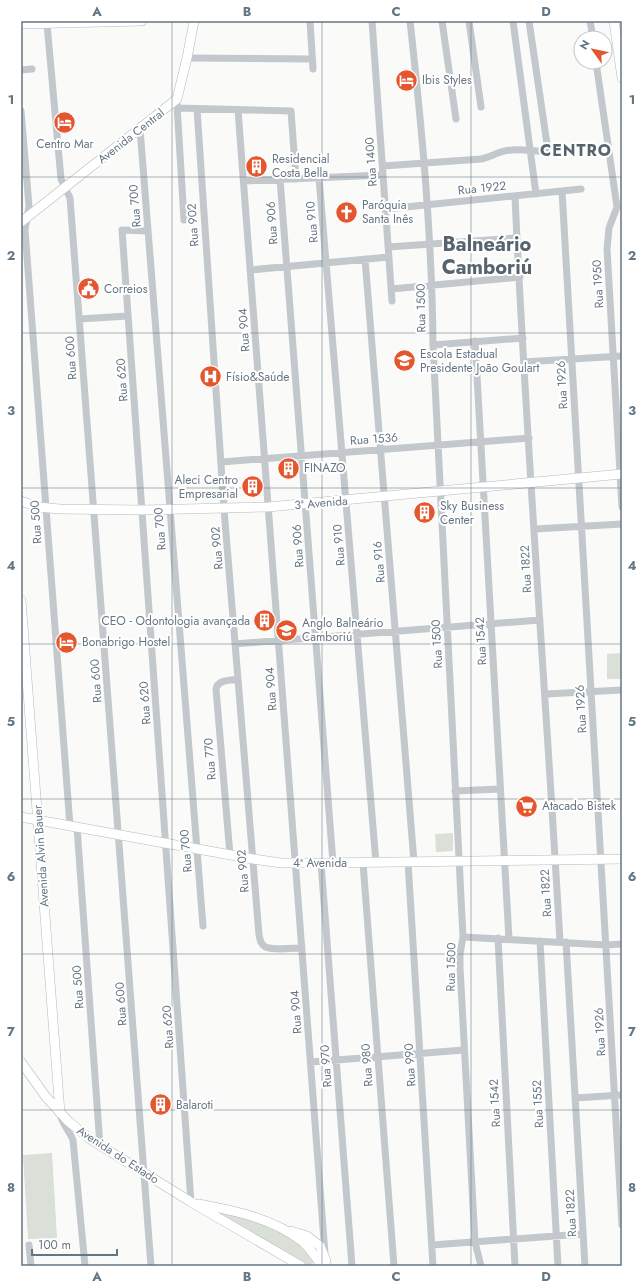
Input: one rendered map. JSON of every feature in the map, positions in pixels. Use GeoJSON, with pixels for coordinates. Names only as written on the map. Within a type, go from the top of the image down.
{"type":"FeatureCollection","features":[{"type":"Feature","properties":{"kind":"main road"},"geometry":{"type":"LineString","coordinates":[[21,24],[142,21]]}},
{"type":"Feature","properties":{"kind":"main road"},"geometry":{"type":"LineString","coordinates":[[177,104],[194,21]]}},
{"type":"Feature","properties":{"kind":"main road"},"geometry":{"type":"LineString","coordinates":[[614,21],[622,78]]}},
{"type":"Feature","properties":{"kind":"main road","name":"Avenida Central"},"geometry":{"type":"LineString","coordinates":[[24,220],[140,129],[177,104]]}},
{"type":"Feature","properties":{"kind":"main road","name":"3ª Avenida"},"geometry":{"type":"LineString","coordinates":[[21,501],[46,509],[224,509],[305,504],[621,475]]}},
{"type":"Feature","properties":{"kind":"main road","name":"Avenida Alvin Bauer"},"geometry":{"type":"LineString","coordinates":[[21,600],[60,1112]]}},
{"type":"Feature","properties":{"kind":"main road","name":"4ª Avenida"},"geometry":{"type":"LineString","coordinates":[[21,817],[253,859],[296,863],[321,864],[622,859]]}},
{"type":"Feature","properties":{"kind":"main road","name":"Avenida do Estado"},"geometry":{"type":"LineString","coordinates":[[21,1062],[46,1097],[76,1129],[100,1146],[191,1202],[301,1266]]}},
{"type":"Feature","properties":{"kind":"main road","name":"Avenida do Estado"},"geometry":{"type":"LineString","coordinates":[[191,1202],[245,1213],[261,1218],[303,1242],[325,1264]]}},
{"type":"Feature","properties":{"kind":"street"},"geometry":{"type":"LineString","coordinates":[[310,21],[313,69]]}},
{"type":"Feature","properties":{"kind":"street","name":"Rua 1400"},"geometry":{"type":"LineString","coordinates":[[372,21],[392,301]]}},
{"type":"Feature","properties":{"kind":"street","name":"Rua 1500"},"geometry":{"type":"LineString","coordinates":[[410,21],[424,163],[432,285],[433,345],[463,937],[460,954],[460,967],[464,1050],[475,1242],[481,1266]]}},
{"type":"Feature","properties":{"kind":"street"},"geometry":{"type":"LineString","coordinates":[[442,21],[456,119]]}},
{"type":"Feature","properties":{"kind":"street"},"geometry":{"type":"LineString","coordinates":[[470,21],[481,107]]}},
{"type":"Feature","properties":{"kind":"street"},"geometry":{"type":"LineString","coordinates":[[514,21],[536,194]]}},
{"type":"Feature","properties":{"kind":"street"},"geometry":{"type":"LineString","coordinates":[[383,166],[481,159],[506,150],[530,152],[548,151],[529,21]]}},
{"type":"Feature","properties":{"kind":"street","name":"Rua 600"},"geometry":{"type":"LineString","coordinates":[[47,24],[61,179],[70,198],[151,1266]]}},
{"type":"Feature","properties":{"kind":"street"},"geometry":{"type":"LineString","coordinates":[[187,58],[312,59]]}},
{"type":"Feature","properties":{"kind":"street"},"geometry":{"type":"LineString","coordinates":[[21,70],[32,69]]}},
{"type":"Feature","properties":{"kind":"street","name":"Rua 1950"},"geometry":{"type":"LineString","coordinates":[[597,70],[617,202],[616,212],[609,228],[606,249],[622,507]]}},
{"type":"Feature","properties":{"kind":"street"},"geometry":{"type":"LineString","coordinates":[[184,220],[177,104],[197,109],[291,111],[296,179]]}},
{"type":"Feature","properties":{"kind":"street","name":"Rua 902"},"geometry":{"type":"LineString","coordinates":[[197,109],[224,509],[260,942],[264,947],[270,948],[302,948]]}},
{"type":"Feature","properties":{"kind":"street","name":"Rua 904"},"geometry":{"type":"LineString","coordinates":[[238,110],[296,863],[325,1264]]}},
{"type":"Feature","properties":{"kind":"street","name":"Rua 500"},"geometry":{"type":"LineString","coordinates":[[21,111],[29,206],[24,220],[46,509],[100,1146]]}},
{"type":"Feature","properties":{"kind":"street","name":"Rua 700"},"geometry":{"type":"LineString","coordinates":[[140,129],[203,926]]}},
{"type":"Feature","properties":{"kind":"street"},"geometry":{"type":"LineString","coordinates":[[244,181],[383,175]]}},
{"type":"Feature","properties":{"kind":"street","name":"Rua 910"},"geometry":{"type":"LineString","coordinates":[[319,178],[376,863]]}},
{"type":"Feature","properties":{"kind":"street","name":"Rua 906"},"geometry":{"type":"LineString","coordinates":[[280,179],[333,863]]}},
{"type":"Feature","properties":{"kind":"street","name":"Rua 1922"},"geometry":{"type":"LineString","coordinates":[[386,209],[581,189]]}},
{"type":"Feature","properties":{"kind":"street","name":"Rua 1926"},"geometry":{"type":"LineString","coordinates":[[562,191],[606,944],[618,1095],[622,1225]]}},
{"type":"Feature","properties":{"kind":"street","name":"Rua 1822"},"geometry":{"type":"LineString","coordinates":[[516,196],[524,362],[546,694],[555,860],[575,1098],[585,1266]]}},
{"type":"Feature","properties":{"kind":"street","name":"Rua 620"},"geometry":{"type":"LineString","coordinates":[[148,231],[122,230],[191,1202]]}},
{"type":"Feature","properties":{"kind":"street"},"geometry":{"type":"LineString","coordinates":[[388,247],[517,238]]}},
{"type":"Feature","properties":{"kind":"street"},"geometry":{"type":"LineString","coordinates":[[250,270],[389,257]]}},
{"type":"Feature","properties":{"kind":"street","name":"Rua 916"},"geometry":{"type":"LineString","coordinates":[[365,260],[395,632],[411,862]]}},
{"type":"Feature","properties":{"kind":"street"},"geometry":{"type":"LineString","coordinates":[[391,288],[520,277]]}},
{"type":"Feature","properties":{"kind":"street"},"geometry":{"type":"LineString","coordinates":[[79,319],[128,316]]}},
{"type":"Feature","properties":{"kind":"street"},"geometry":{"type":"LineString","coordinates":[[433,345],[523,338]]}},
{"type":"Feature","properties":{"kind":"street","name":"Rua 1542"},"geometry":{"type":"LineString","coordinates":[[476,341],[509,939]]}},
{"type":"Feature","properties":{"kind":"street"},"geometry":{"type":"LineString","coordinates":[[524,362],[622,356]]}},
{"type":"Feature","properties":{"kind":"street","name":"Rua 1536"},"geometry":{"type":"LineString","coordinates":[[221,462],[529,438]]}},
{"type":"Feature","properties":{"kind":"street"},"geometry":{"type":"LineString","coordinates":[[534,529],[622,524]]}},
{"type":"Feature","properties":{"kind":"street"},"geometry":{"type":"LineString","coordinates":[[235,644],[540,620]]}},
{"type":"Feature","properties":{"kind":"street","name":"Rua 770"},"geometry":{"type":"LineString","coordinates":[[230,855],[216,689],[219,682],[238,679]]}},
{"type":"Feature","properties":{"kind":"street"},"geometry":{"type":"LineString","coordinates":[[546,694],[622,690]]}},
{"type":"Feature","properties":{"kind":"street"},"geometry":{"type":"LineString","coordinates":[[455,791],[500,789]]}},
{"type":"Feature","properties":{"kind":"street","name":"Rua 990"},"geometry":{"type":"LineString","coordinates":[[411,862],[420,1054],[433,1266]]}},
{"type":"Feature","properties":{"kind":"street","name":"Rua 980"},"geometry":{"type":"LineString","coordinates":[[363,863],[394,1266]]}},
{"type":"Feature","properties":{"kind":"street","name":"Rua 970"},"geometry":{"type":"LineString","coordinates":[[321,864],[352,1266]]}},
{"type":"Feature","properties":{"kind":"street"},"geometry":{"type":"LineString","coordinates":[[463,937],[622,944]]}},
{"type":"Feature","properties":{"kind":"street","name":"Rua 1542"},"geometry":{"type":"LineString","coordinates":[[498,938],[515,1266]]}},
{"type":"Feature","properties":{"kind":"street","name":"Rua 1552"},"geometry":{"type":"LineString","coordinates":[[540,941],[558,1266]]}},
{"type":"Feature","properties":{"kind":"street"},"geometry":{"type":"LineString","coordinates":[[311,1062],[464,1050]]}},
{"type":"Feature","properties":{"kind":"street"},"geometry":{"type":"LineString","coordinates":[[575,1098],[618,1095]]}},
{"type":"Feature","properties":{"kind":"street"},"geometry":{"type":"LineString","coordinates":[[60,1112],[61,1120],[69,1131],[73,1140],[85,1266]]}},
{"type":"Feature","properties":{"kind":"street"},"geometry":{"type":"LineString","coordinates":[[432,1246],[583,1234]]}},
{"type":"Feature","properties":{"kind":"street"},"geometry":{"type":"LineString","coordinates":[[29,1245],[31,1266]]}},
{"type":"Feature","properties":{"kind":"shaded area"},"geometry":{"type":"Polygon","coordinates":[[[622,653],[622,679],[607,679],[607,654],[622,653]]]}},
{"type":"Feature","properties":{"kind":"shaded area"},"geometry":{"type":"Polygon","coordinates":[[[453,833],[453,851],[436,852],[435,834],[453,833]]]}},
{"type":"Feature","properties":{"kind":"shaded area"},"geometry":{"type":"Polygon","coordinates":[[[52,1153],[57,1238],[28,1239],[23,1155],[52,1153]]]}},
{"type":"Feature","properties":{"kind":"shaded area"},"geometry":{"type":"Polygon","coordinates":[[[216,1212],[254,1219],[274,1228],[288,1236],[308,1252],[313,1258],[313,1263],[309,1266],[305,1266],[216,1212]]]}},
{"type":"Feature","properties":{"kind":"place","name":"Ibis Styles"},"geometry":{"type":"Point","coordinates":[407,80]}},
{"type":"Feature","properties":{"kind":"place","name":"Centro Mar"},"geometry":{"type":"Point","coordinates":[65,123]}},
{"type":"Feature","properties":{"kind":"place","name":"Residencial Costa Bella"},"geometry":{"type":"Point","coordinates":[257,166]}},
{"type":"Feature","properties":{"kind":"place","name":"Paróquia Santa Inês"},"geometry":{"type":"Point","coordinates":[346,212]}},
{"type":"Feature","properties":{"kind":"place","name":"Correios"},"geometry":{"type":"Point","coordinates":[89,289]}},
{"type":"Feature","properties":{"kind":"place","name":"Escola Estadual Presidente João Goulart"},"geometry":{"type":"Point","coordinates":[404,361]}},
{"type":"Feature","properties":{"kind":"place","name":"Físio&Saúde"},"geometry":{"type":"Point","coordinates":[210,377]}},
{"type":"Feature","properties":{"kind":"place","name":"FINAZO"},"geometry":{"type":"Point","coordinates":[289,468]}},
{"type":"Feature","properties":{"kind":"place","name":"Aleci Centro Empresarial"},"geometry":{"type":"Point","coordinates":[253,487]}},
{"type":"Feature","properties":{"kind":"place","name":"Sky Business Center"},"geometry":{"type":"Point","coordinates":[425,513]}},
{"type":"Feature","properties":{"kind":"place","name":"CEO - Odontologia avançada"},"geometry":{"type":"Point","coordinates":[265,621]}},
{"type":"Feature","properties":{"kind":"place","name":"Anglo Balneário Camboriú"},"geometry":{"type":"Point","coordinates":[287,630]}},
{"type":"Feature","properties":{"kind":"place","name":"Bonabrigo Hostel"},"geometry":{"type":"Point","coordinates":[66,642]}},
{"type":"Feature","properties":{"kind":"place","name":"Atacado Bistek"},"geometry":{"type":"Point","coordinates":[526,806]}},
{"type":"Feature","properties":{"kind":"place","name":"Balaroti"},"geometry":{"type":"Point","coordinates":[161,1105]}},
{"type":"Feature","properties":{"kind":"district","name":"CENTRO"},"geometry":{"type":"Point","coordinates":[576,150]}},
{"type":"Feature","properties":{"kind":"district","name":"Balneário Camboriú"},"geometry":{"type":"Point","coordinates":[487,256]}}]}
